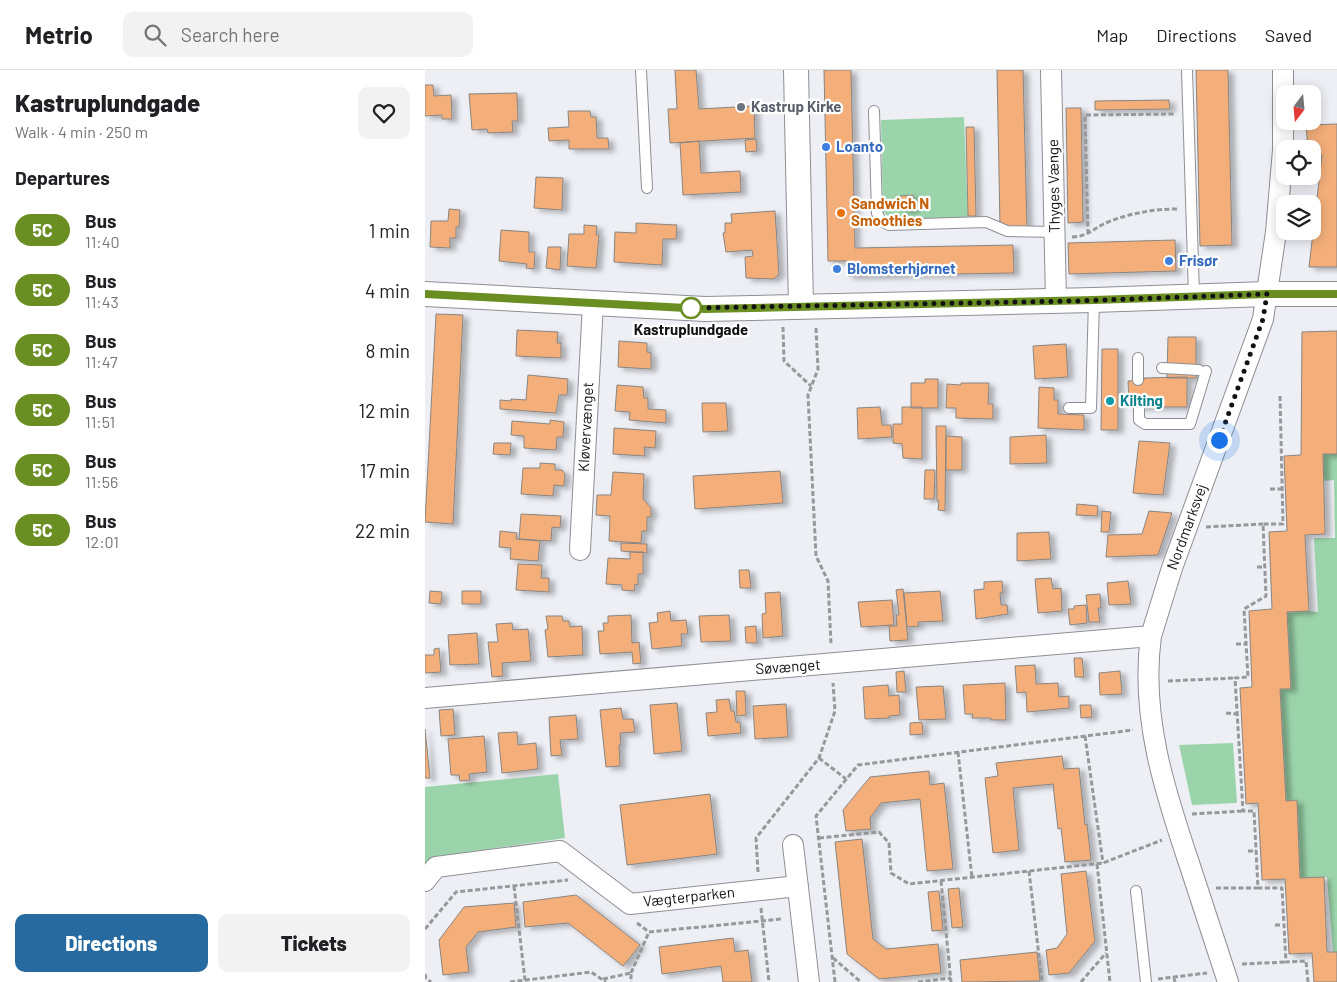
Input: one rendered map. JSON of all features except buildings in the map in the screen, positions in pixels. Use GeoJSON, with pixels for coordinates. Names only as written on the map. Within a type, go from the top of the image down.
{"type":"FeatureCollection","features":[{"type":"Feature","properties":{"kind":"street"},"geometry":{"type":"LineString","coordinates":[[796,70],[801,306]]}},
{"type":"Feature","properties":{"kind":"street","name":"Thyges Vænge"},"geometry":{"type":"LineString","coordinates":[[1051,70],[1056,301]]}},
{"type":"Feature","properties":{"kind":"street","name":"Nordmarksvej"},"geometry":{"type":"LineString","coordinates":[[1225,973],[1157,760],[1151,728],[1148,682],[1151,636],[1172,568],[1263,319],[1276,232],[1283,150],[1283,70]]}},
{"type":"Feature","properties":{"kind":"street"},"geometry":{"type":"LineString","coordinates":[[425,294],[705,309],[1267,294],[1337,294]]}},
{"type":"Feature","properties":{"kind":"street","name":"Kløvervænget"},"geometry":{"type":"LineString","coordinates":[[580,550],[593,304]]}},
{"type":"Feature","properties":{"kind":"street","name":"Søvænget"},"geometry":{"type":"LineString","coordinates":[[425,698],[1151,636]]}},
{"type":"Feature","properties":{"kind":"street"},"geometry":{"type":"LineString","coordinates":[[793,845],[809,982]]}},
{"type":"Feature","properties":{"kind":"street","name":"Vægterparken"},"geometry":{"type":"LineString","coordinates":[[425,881],[436,867],[560,851],[630,904],[797,886]]}},
{"type":"Feature","properties":{"kind":"lane"},"geometry":{"type":"LineString","coordinates":[[641,70],[647,188]]}},
{"type":"Feature","properties":{"kind":"lane"},"geometry":{"type":"LineString","coordinates":[[1187,70],[1194,296]]}},
{"type":"Feature","properties":{"kind":"lane"},"geometry":{"type":"LineString","coordinates":[[874,111],[877,213],[881,220],[889,226],[986,222],[1007,231],[1055,235]]}},
{"type":"Feature","properties":{"kind":"lane"},"geometry":{"type":"LineString","coordinates":[[1069,408],[1091,408],[1094,300]]}},
{"type":"Feature","properties":{"kind":"lane"},"geometry":{"type":"LineString","coordinates":[[1138,358],[1138,380]]}},
{"type":"Feature","properties":{"kind":"lane"},"geometry":{"type":"LineString","coordinates":[[1139,407],[1139,420],[1145,424],[1190,424],[1203,371],[1162,368]]}},
{"type":"Feature","properties":{"kind":"lane"},"geometry":{"type":"LineString","coordinates":[[1136,891],[1146,981]]}},
{"type":"Feature","properties":{"kind":"path"},"geometry":{"type":"LineString","coordinates":[[1088,234],[1085,115],[1188,114]]}},
{"type":"Feature","properties":{"kind":"path"},"geometry":{"type":"LineString","coordinates":[[1055,235],[1083,236],[1105,223],[1128,214],[1162,209],[1191,209]]}},
{"type":"Feature","properties":{"kind":"path"},"geometry":{"type":"LineString","coordinates":[[769,982],[759,890],[756,838],[819,758],[835,711],[828,581],[816,556],[807,395],[811,386],[818,369],[816,328],[801,306],[783,323],[784,361],[811,386]]}},
{"type":"Feature","properties":{"kind":"path"},"geometry":{"type":"LineString","coordinates":[[1187,528],[1283,524],[1279,396]]}},
{"type":"Feature","properties":{"kind":"path"},"geometry":{"type":"LineString","coordinates":[[1270,489],[1282,489]]}},
{"type":"Feature","properties":{"kind":"path"},"geometry":{"type":"LineString","coordinates":[[1148,682],[1248,677],[1244,609],[1266,596],[1263,524]]}},
{"type":"Feature","properties":{"kind":"path"},"geometry":{"type":"LineString","coordinates":[[1257,568],[1265,567]]}},
{"type":"Feature","properties":{"kind":"path"},"geometry":{"type":"LineString","coordinates":[[1237,644],[1246,644]]}},
{"type":"Feature","properties":{"kind":"path"},"geometry":{"type":"LineString","coordinates":[[1235,678],[1243,811]]}},
{"type":"Feature","properties":{"kind":"path"},"geometry":{"type":"LineString","coordinates":[[1226,713],[1237,714]]}},
{"type":"Feature","properties":{"kind":"path"},"geometry":{"type":"LineString","coordinates":[[835,982],[816,816],[858,765],[1151,728]]}},
{"type":"Feature","properties":{"kind":"path"},"geometry":{"type":"LineString","coordinates":[[1085,736],[1103,863]]}},
{"type":"Feature","properties":{"kind":"path"},"geometry":{"type":"LineString","coordinates":[[958,752],[972,878]]}},
{"type":"Feature","properties":{"kind":"path"},"geometry":{"type":"LineString","coordinates":[[819,758],[846,779]]}},
{"type":"Feature","properties":{"kind":"path"},"geometry":{"type":"LineString","coordinates":[[819,838],[879,832],[889,843],[891,873],[909,884],[1103,863],[1176,824],[1243,811],[1254,811],[1258,888]]}},
{"type":"Feature","properties":{"kind":"path"},"geometry":{"type":"LineString","coordinates":[[1248,851],[1256,850]]}},
{"type":"Feature","properties":{"kind":"path"},"geometry":{"type":"LineString","coordinates":[[1097,864],[1110,982]]}},
{"type":"Feature","properties":{"kind":"path"},"geometry":{"type":"LineString","coordinates":[[1029,871],[1042,982]]}},
{"type":"Feature","properties":{"kind":"path"},"geometry":{"type":"LineString","coordinates":[[918,982],[951,980],[941,881]]}},
{"type":"Feature","properties":{"kind":"path"},"geometry":{"type":"LineString","coordinates":[[514,886],[525,980]]}},
{"type":"Feature","properties":{"kind":"path"},"geometry":{"type":"LineString","coordinates":[[1197,888],[1281,888],[1286,962]]}},
{"type":"Feature","properties":{"kind":"path"},"geometry":{"type":"LineString","coordinates":[[1275,925],[1284,925]]}},
{"type":"Feature","properties":{"kind":"path"},"geometry":{"type":"LineString","coordinates":[[631,982],[631,973],[649,932]]}},
{"type":"Feature","properties":{"kind":"path"},"geometry":{"type":"LineString","coordinates":[[1081,982],[1107,953]]}},
{"type":"Feature","properties":{"kind":"path"},"geometry":{"type":"LineString","coordinates":[[833,957],[861,982]]}},
{"type":"Feature","properties":{"kind":"path"},"geometry":{"type":"LineString","coordinates":[[1146,981],[1225,973],[1286,962],[1306,961],[1307,982]]}},
{"type":"Feature","properties":{"kind":"path"},"geometry":{"type":"LineString","coordinates":[[510,982],[591,972],[605,981],[631,973]]}},
{"type":"Feature","properties":{"kind":"path"},"geometry":{"type":"LineString","coordinates":[[425,974],[425,978],[431,982]]}},
{"type":"Feature","properties":{"kind":"path"},"geometry":{"type":"LineString","coordinates":[[1174,977],[1175,982]]}},
{"type":"Feature","properties":{"kind":"green space"},"geometry":{"type":"Polygon","coordinates":[[[964,117],[968,219],[893,220],[883,212],[881,120],[964,117]]]}},
{"type":"Feature","properties":{"kind":"green space"},"geometry":{"type":"Polygon","coordinates":[[[1323,454],[1337,454],[1337,952],[1333,952],[1327,877],[1300,878],[1297,801],[1286,801],[1280,689],[1291,689],[1287,612],[1318,612],[1314,538],[1335,538],[1334,480],[1324,481],[1323,454]]]}},
{"type":"Feature","properties":{"kind":"green space"},"geometry":{"type":"Polygon","coordinates":[[[1233,743],[1237,803],[1192,805],[1179,745],[1233,743]]]}},
{"type":"Feature","properties":{"kind":"green space"},"geometry":{"type":"Polygon","coordinates":[[[558,774],[565,838],[434,857],[425,867],[425,787],[558,774]]]}},
{"type":"Feature","properties":{"kind":"bus line","name":"5C"},"geometry":{"type":"LineString","coordinates":[[425,294],[705,309],[1267,294],[1337,294]]}},
{"type":"Feature","properties":{"kind":"place","name":"Kastrup Kirke"},"geometry":{"type":"Point","coordinates":[741,107]}},
{"type":"Feature","properties":{"kind":"place","name":"Loanto"},"geometry":{"type":"Point","coordinates":[826,147]}},
{"type":"Feature","properties":{"kind":"place","name":"Sandwich N Smoothies"},"geometry":{"type":"Point","coordinates":[841,213]}},
{"type":"Feature","properties":{"kind":"place","name":"Frisør"},"geometry":{"type":"Point","coordinates":[1169,261]}},
{"type":"Feature","properties":{"kind":"place","name":"Blomsterhjørnet"},"geometry":{"type":"Point","coordinates":[837,269]}},
{"type":"Feature","properties":{"kind":"place","name":"Kastruplundgade"},"geometry":{"type":"Point","coordinates":[691,308]}},
{"type":"Feature","properties":{"kind":"place","name":"Kilting"},"geometry":{"type":"Point","coordinates":[1110,401]}},
{"type":"Feature","properties":{"kind":"route"},"geometry":{"type":"LineString","coordinates":[[691,308],[1075,301],[1267,294],[1263,319],[1219,440]]}}]}
